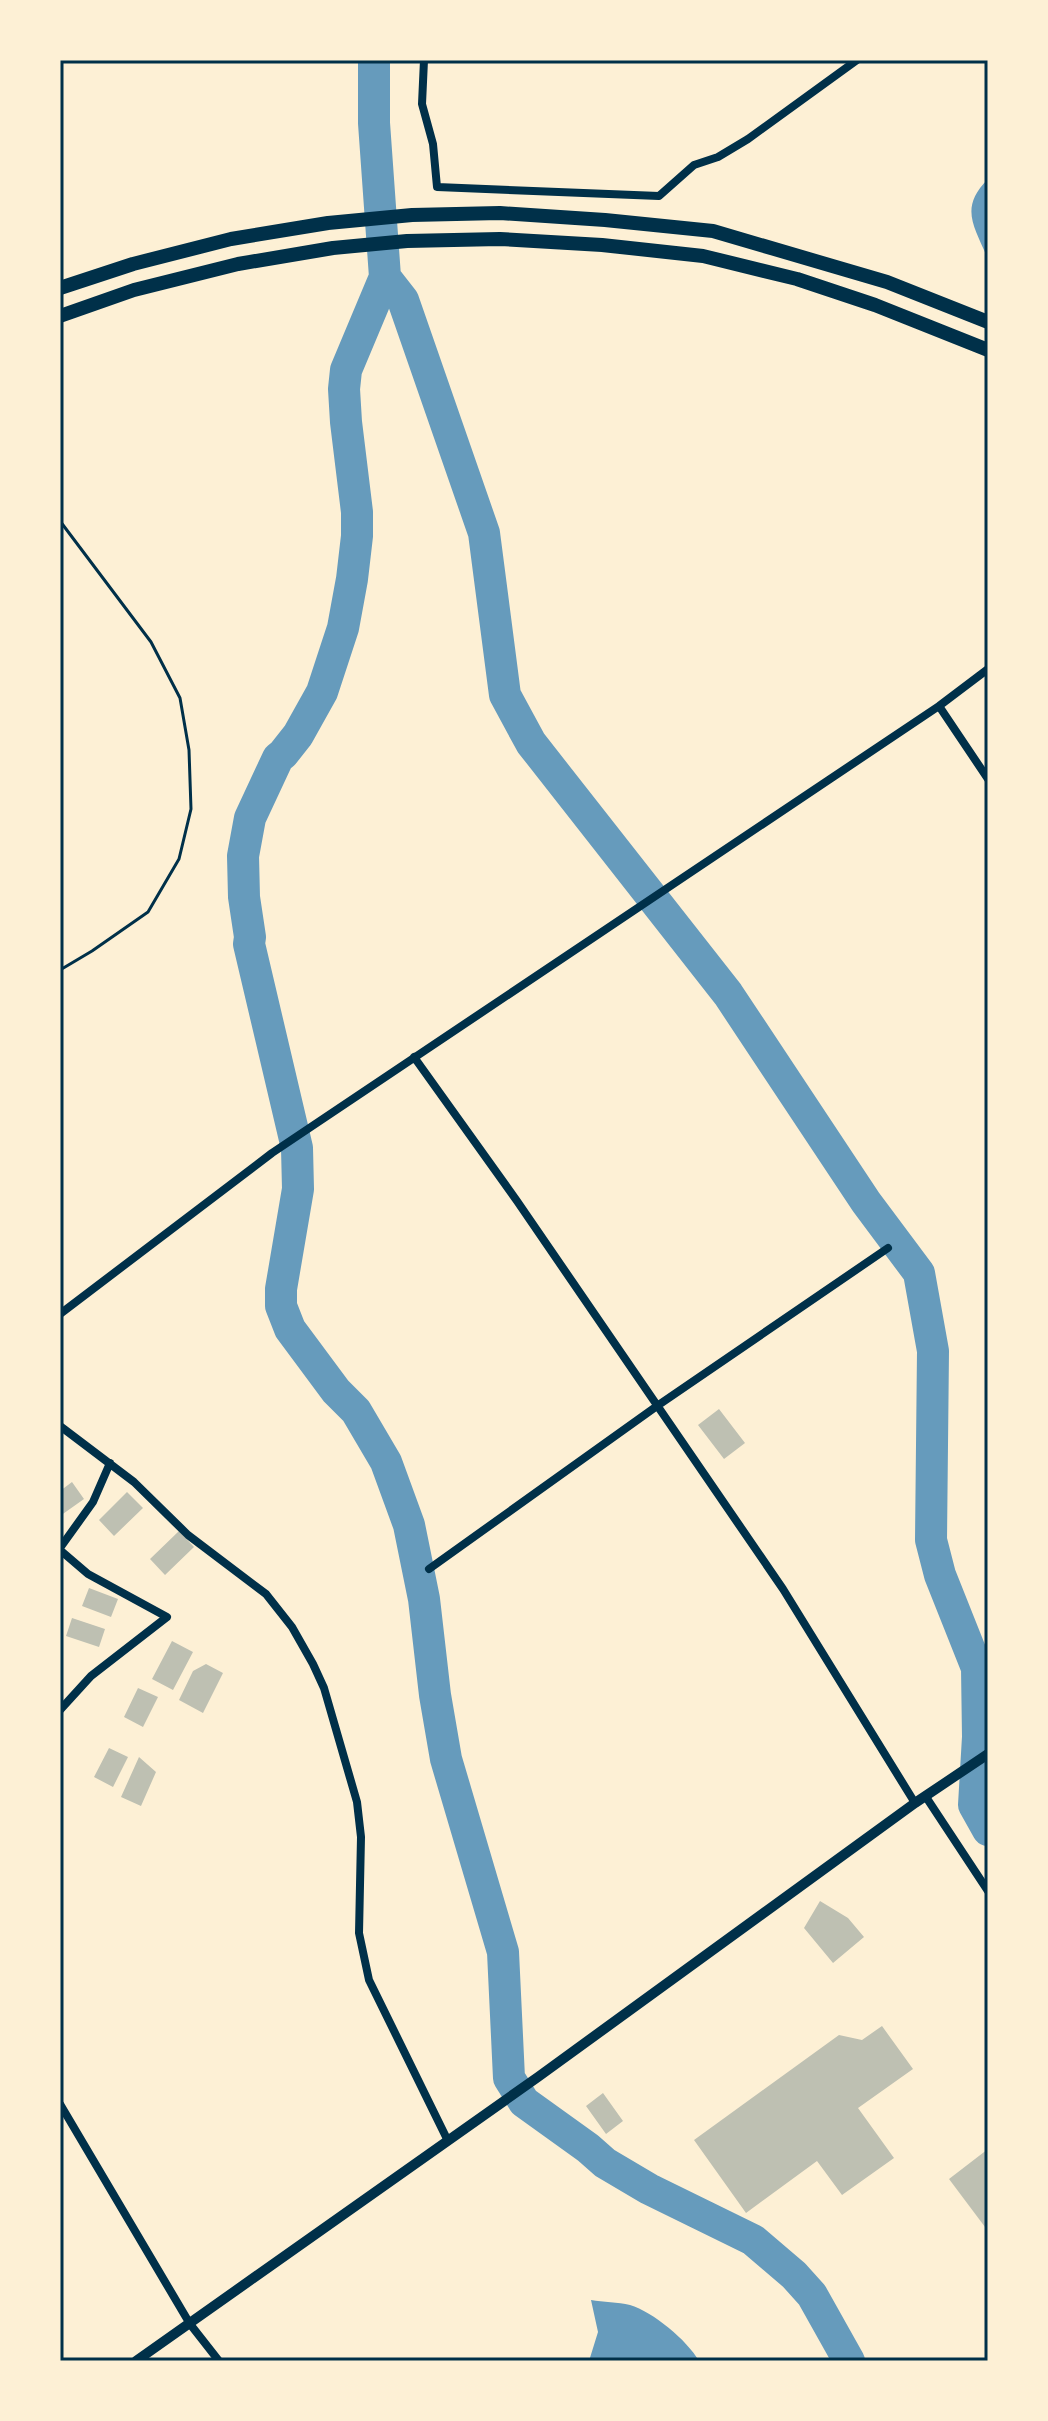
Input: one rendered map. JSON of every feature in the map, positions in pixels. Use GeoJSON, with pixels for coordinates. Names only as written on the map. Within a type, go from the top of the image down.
{"type":"FeatureCollection","features":[{"type":"Feature","properties":{"kind":"highway"},"geometry":{"type":"LineString","coordinates":[[60,288],[133,264],[231,239],[328,223],[412,215],[500,213],[713,231],[887,282],[988,322]]}},
{"type":"Feature","properties":{"kind":"highway"},"geometry":{"type":"LineString","coordinates":[[60,316],[134,290],[238,264],[333,248],[407,241],[500,239],[602,245],[703,256],[797,279],[988,350]]}},
{"type":"Feature","properties":{"kind":"street"},"geometry":{"type":"LineString","coordinates":[[424,60],[422,104],[433,144],[437,187],[659,196],[694,165],[718,157],[748,139],[857,60]]}},
{"type":"Feature","properties":{"kind":"street"},"geometry":{"type":"LineString","coordinates":[[60,1314],[272,1153],[939,706],[988,669]]}},
{"type":"Feature","properties":{"kind":"street"},"geometry":{"type":"LineString","coordinates":[[939,706],[988,779]]}},
{"type":"Feature","properties":{"kind":"street"},"geometry":{"type":"LineString","coordinates":[[414,1057],[517,1201],[783,1589],[915,1803]]}},
{"type":"Feature","properties":{"kind":"street"},"geometry":{"type":"LineString","coordinates":[[429,1569],[657,1406],[888,1248]]}},
{"type":"Feature","properties":{"kind":"street"},"geometry":{"type":"LineString","coordinates":[[60,1426],[134,1482],[188,1535],[266,1594],[292,1627],[313,1664],[324,1688],[357,1802],[361,1837],[359,1933],[369,1980],[448,2141]]}},
{"type":"Feature","properties":{"kind":"street"},"geometry":{"type":"LineString","coordinates":[[60,1710],[91,1676],[167,1617],[88,1574],[60,1549],[93,1502],[110,1463]]}},
{"type":"Feature","properties":{"kind":"street"},"geometry":{"type":"LineString","coordinates":[[136,2361],[538,2077],[915,1803],[985,1757]]}},
{"type":"Feature","properties":{"kind":"street"},"geometry":{"type":"LineString","coordinates":[[926,1797],[988,1891]]}},
{"type":"Feature","properties":{"kind":"street"},"geometry":{"type":"LineString","coordinates":[[60,2104],[190,2324],[219,2361]]}},
{"type":"Feature","properties":{"kind":"path"},"geometry":{"type":"LineString","coordinates":[[60,521],[151,642],[180,698],[189,750],[191,809],[179,859],[148,912],[60,970]]}},
{"type":"Feature","properties":{"kind":"water"},"geometry":{"type":"Polygon","coordinates":[[[988,179],[988,259],[974,227],[972,208],[979,189],[988,179]]]}},
{"type":"Feature","properties":{"kind":"water"},"geometry":{"type":"Polygon","coordinates":[[[591,2300],[630,2305],[649,2314],[678,2336],[699,2361],[589,2361],[598,2332],[591,2300]]]}},
{"type":"Feature","properties":{"kind":"building"},"geometry":{"type":"Polygon","coordinates":[[[719,1409],[745,1443],[724,1459],[698,1425],[719,1409]]]}},
{"type":"Feature","properties":{"kind":"building"},"geometry":{"type":"Polygon","coordinates":[[[72,1482],[84,1499],[60,1516],[60,1491],[72,1482]]]}},
{"type":"Feature","properties":{"kind":"building"},"geometry":{"type":"Polygon","coordinates":[[[127,1492],[143,1508],[114,1536],[99,1520],[127,1492]]]}},
{"type":"Feature","properties":{"kind":"building"},"geometry":{"type":"Polygon","coordinates":[[[179,1531],[194,1547],[165,1575],[150,1559],[179,1531]]]}},
{"type":"Feature","properties":{"kind":"building"},"geometry":{"type":"Polygon","coordinates":[[[89,1588],[118,1599],[111,1617],[82,1606],[89,1588]]]}},
{"type":"Feature","properties":{"kind":"building"},"geometry":{"type":"Polygon","coordinates":[[[72,1618],[105,1629],[99,1647],[66,1636],[72,1618]]]}},
{"type":"Feature","properties":{"kind":"building"},"geometry":{"type":"Polygon","coordinates":[[[172,1641],[193,1652],[173,1690],[152,1679],[172,1641]]]}},
{"type":"Feature","properties":{"kind":"building"},"geometry":{"type":"Polygon","coordinates":[[[206,1664],[223,1673],[203,1713],[179,1700],[193,1671],[206,1664]]]}},
{"type":"Feature","properties":{"kind":"building"},"geometry":{"type":"Polygon","coordinates":[[[138,1688],[158,1697],[143,1727],[124,1717],[138,1688]]]}},
{"type":"Feature","properties":{"kind":"building"},"geometry":{"type":"Polygon","coordinates":[[[109,1748],[128,1757],[113,1787],[94,1777],[109,1748]]]}},
{"type":"Feature","properties":{"kind":"building"},"geometry":{"type":"Polygon","coordinates":[[[139,1757],[156,1772],[141,1806],[121,1797],[139,1757]]]}},
{"type":"Feature","properties":{"kind":"building"},"geometry":{"type":"Polygon","coordinates":[[[820,1901],[848,1918],[864,1937],[833,1963],[804,1928],[820,1901]]]}},
{"type":"Feature","properties":{"kind":"building"},"geometry":{"type":"Polygon","coordinates":[[[882,2026],[913,2069],[858,2108],[894,2158],[842,2195],[817,2161],[746,2213],[694,2140],[839,2035],[862,2040],[882,2026]]]}},
{"type":"Feature","properties":{"kind":"building"},"geometry":{"type":"Polygon","coordinates":[[[603,2093],[623,2121],[606,2134],[586,2106],[603,2093]]]}},
{"type":"Feature","properties":{"kind":"building"},"geometry":{"type":"Polygon","coordinates":[[[988,2149],[988,2231],[949,2179],[988,2149]]]}},
{"type":"Feature","properties":{"kind":"waterway"},"geometry":{"type":"LineString","coordinates":[[374,60],[374,123],[385,277],[346,370],[346,422],[357,512],[352,579],[343,628],[322,692],[298,735],[278,758],[250,818],[243,856],[249,944],[297,1148],[298,1189],[281,1289],[281,1306],[290,1329],[336,1391],[356,1411],[386,1462],[409,1525],[424,1599],[446,1759],[503,1952],[509,2078],[524,2102],[605,2163],[649,2189],[753,2240],[812,2295],[849,2361]]}},
{"type":"Feature","properties":{"kind":"waterway"},"geometry":{"type":"LineString","coordinates":[[385,277],[403,300],[484,533],[505,695],[531,743],[728,994],[866,1202],[919,1273],[933,1351],[931,1540],[940,1575],[977,1668],[978,1737],[974,1805],[988,1830]]}}]}
